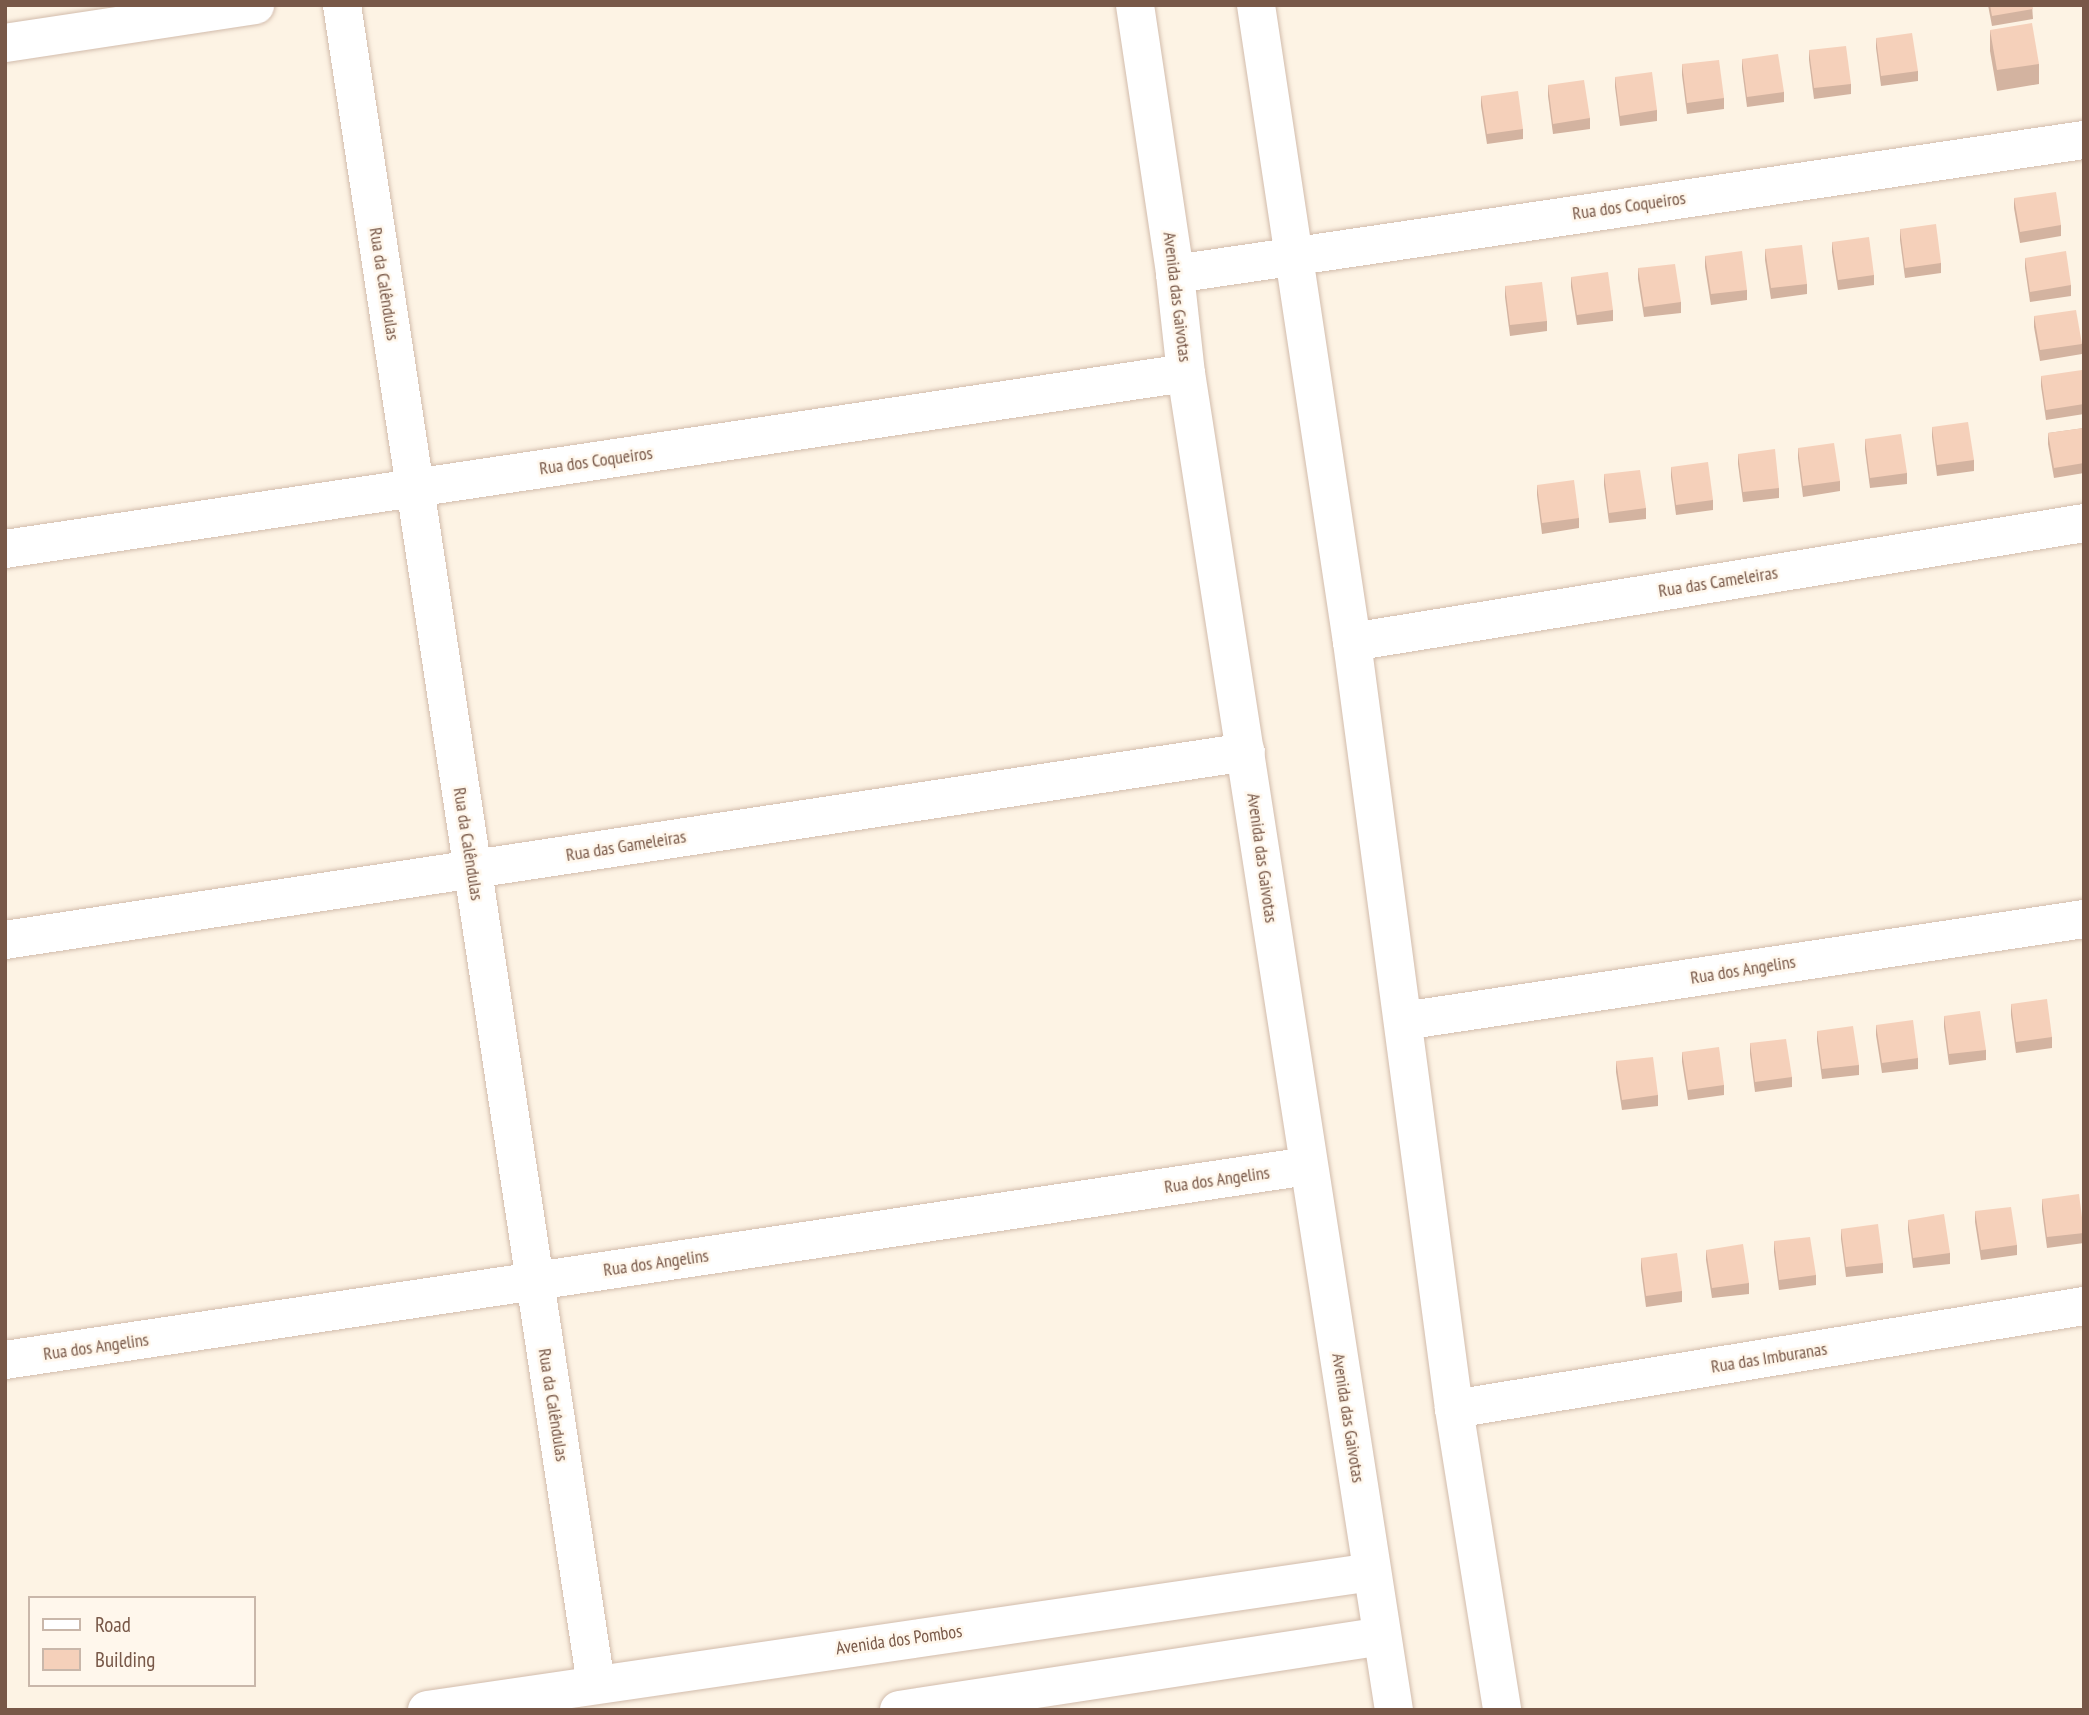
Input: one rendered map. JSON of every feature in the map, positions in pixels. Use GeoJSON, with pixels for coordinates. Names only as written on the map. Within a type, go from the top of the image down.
{"type":"FeatureCollection","features":[{"type":"Feature","properties":{"kind":"street"},"geometry":{"type":"LineString","coordinates":[[5,43],[255,5]]}},
{"type":"Feature","properties":{"kind":"street","name":"Rua da Calêndulas"},"geometry":{"type":"LineString","coordinates":[[342,5],[596,1684]]}},
{"type":"Feature","properties":{"kind":"street","name":"Avenida das Gaivotas"},"geometry":{"type":"LineString","coordinates":[[1135,5],[1175,274],[1186,373],[1394,1710]]}},
{"type":"Feature","properties":{"kind":"street"},"geometry":{"type":"LineString","coordinates":[[1256,5],[1352,642],[1454,1409],[1502,1710]]}},
{"type":"Feature","properties":{"kind":"street","name":"Rua dos Coqueiros"},"geometry":{"type":"LineString","coordinates":[[1175,274],[2084,140]]}},
{"type":"Feature","properties":{"kind":"street","name":"Rua dos Coqueiros"},"geometry":{"type":"LineString","coordinates":[[5,549],[1186,373]]}},
{"type":"Feature","properties":{"kind":"street","name":"Rua das Cameleiras"},"geometry":{"type":"LineString","coordinates":[[1352,642],[2084,523]]}},
{"type":"Feature","properties":{"kind":"street","name":"Rua das Gameleiras"},"geometry":{"type":"LineString","coordinates":[[5,940],[1246,752]]}},
{"type":"Feature","properties":{"kind":"street","name":"Rua dos Angelins"},"geometry":{"type":"LineString","coordinates":[[1403,1021],[2084,919]]}},
{"type":"Feature","properties":{"kind":"street","name":"Rua dos Angelins"},"geometry":{"type":"LineString","coordinates":[[5,1360],[1308,1167]]}},
{"type":"Feature","properties":{"kind":"street","name":"Rua das Imburanas"},"geometry":{"type":"LineString","coordinates":[[1454,1409],[2084,1306]]}},
{"type":"Feature","properties":{"kind":"street","name":"Avenida dos Pombos"},"geometry":{"type":"LineString","coordinates":[[427,1710],[1372,1572]]}},
{"type":"Feature","properties":{"kind":"street"},"geometry":{"type":"LineString","coordinates":[[899,1710],[1381,1636]]}},
{"type":"Feature","properties":{"kind":"building"},"geometry":{"type":"Polygon","coordinates":[[[1990,5],[2032,5],[2033,9],[1992,16],[1990,5]]]}},
{"type":"Feature","properties":{"kind":"building"},"geometry":{"type":"Polygon","coordinates":[[[2032,23],[2039,64],[1997,70],[1990,30],[2032,23]]]}},
{"type":"Feature","properties":{"kind":"building"},"geometry":{"type":"Polygon","coordinates":[[[1912,33],[1918,71],[1881,76],[1876,38],[1912,33]]]}},
{"type":"Feature","properties":{"kind":"building"},"geometry":{"type":"Polygon","coordinates":[[[1846,46],[1851,84],[1814,88],[1809,50],[1846,46]]]}},
{"type":"Feature","properties":{"kind":"building"},"geometry":{"type":"Polygon","coordinates":[[[1778,54],[1784,92],[1747,97],[1742,59],[1778,54]]]}},
{"type":"Feature","properties":{"kind":"building"},"geometry":{"type":"Polygon","coordinates":[[[1719,60],[1724,98],[1687,103],[1682,64],[1719,60]]]}},
{"type":"Feature","properties":{"kind":"building"},"geometry":{"type":"Polygon","coordinates":[[[1652,72],[1657,110],[1620,116],[1615,77],[1652,72]]]}},
{"type":"Feature","properties":{"kind":"building"},"geometry":{"type":"Polygon","coordinates":[[[1584,80],[1590,118],[1553,124],[1548,85],[1584,80]]]}},
{"type":"Feature","properties":{"kind":"building"},"geometry":{"type":"Polygon","coordinates":[[[1518,91],[1523,129],[1487,134],[1481,96],[1518,91]]]}},
{"type":"Feature","properties":{"kind":"building"},"geometry":{"type":"Polygon","coordinates":[[[2056,192],[2061,225],[2020,232],[2014,198],[2056,192]]]}},
{"type":"Feature","properties":{"kind":"building"},"geometry":{"type":"Polygon","coordinates":[[[1936,224],[1941,263],[1905,268],[1900,229],[1936,224]]]}},
{"type":"Feature","properties":{"kind":"building"},"geometry":{"type":"Polygon","coordinates":[[[1869,237],[1874,275],[1838,280],[1832,242],[1869,237]]]}},
{"type":"Feature","properties":{"kind":"building"},"geometry":{"type":"Polygon","coordinates":[[[1802,245],[1807,284],[1771,288],[1765,249],[1802,245]]]}},
{"type":"Feature","properties":{"kind":"building"},"geometry":{"type":"Polygon","coordinates":[[[1742,251],[1747,290],[1711,294],[1705,256],[1742,251]]]}},
{"type":"Feature","properties":{"kind":"building"},"geometry":{"type":"Polygon","coordinates":[[[2066,251],[2071,285],[2030,292],[2025,258],[2066,251]]]}},
{"type":"Feature","properties":{"kind":"building"},"geometry":{"type":"Polygon","coordinates":[[[1675,264],[1681,302],[1644,307],[1638,268],[1675,264]]]}},
{"type":"Feature","properties":{"kind":"building"},"geometry":{"type":"Polygon","coordinates":[[[1608,272],[1613,310],[1577,315],[1571,277],[1608,272]]]}},
{"type":"Feature","properties":{"kind":"building"},"geometry":{"type":"Polygon","coordinates":[[[1542,282],[1547,321],[1510,325],[1505,286],[1542,282]]]}},
{"type":"Feature","properties":{"kind":"building"},"geometry":{"type":"Polygon","coordinates":[[[2076,310],[2082,344],[2040,350],[2034,316],[2076,310]]]}},
{"type":"Feature","properties":{"kind":"building"},"geometry":{"type":"Polygon","coordinates":[[[2082,370],[2084,404],[2046,410],[2041,376],[2082,370]]]}},
{"type":"Feature","properties":{"kind":"building"},"geometry":{"type":"Polygon","coordinates":[[[1968,422],[1974,460],[1937,465],[1932,427],[1968,422]]]}},
{"type":"Feature","properties":{"kind":"building"},"geometry":{"type":"Polygon","coordinates":[[[2084,428],[2084,463],[2054,468],[2048,433],[2084,428]]]}},
{"type":"Feature","properties":{"kind":"building"},"geometry":{"type":"Polygon","coordinates":[[[1901,434],[1907,473],[1870,478],[1865,439],[1901,434]]]}},
{"type":"Feature","properties":{"kind":"building"},"geometry":{"type":"Polygon","coordinates":[[[1834,443],[1840,481],[1803,486],[1798,448],[1834,443]]]}},
{"type":"Feature","properties":{"kind":"building"},"geometry":{"type":"Polygon","coordinates":[[[1775,449],[1779,488],[1743,492],[1738,454],[1775,449]]]}},
{"type":"Feature","properties":{"kind":"building"},"geometry":{"type":"Polygon","coordinates":[[[1708,462],[1713,500],[1676,505],[1671,467],[1708,462]]]}},
{"type":"Feature","properties":{"kind":"building"},"geometry":{"type":"Polygon","coordinates":[[[1640,470],[1646,508],[1609,513],[1604,474],[1640,470]]]}},
{"type":"Feature","properties":{"kind":"building"},"geometry":{"type":"Polygon","coordinates":[[[1574,480],[1579,518],[1542,523],[1537,485],[1574,480]]]}},
{"type":"Feature","properties":{"kind":"building"},"geometry":{"type":"Polygon","coordinates":[[[2047,999],[2052,1037],[2016,1042],[2011,1004],[2047,999]]]}},
{"type":"Feature","properties":{"kind":"building"},"geometry":{"type":"Polygon","coordinates":[[[1980,1011],[1986,1050],[1949,1054],[1944,1016],[1980,1011]]]}},
{"type":"Feature","properties":{"kind":"building"},"geometry":{"type":"Polygon","coordinates":[[[1913,1020],[1918,1058],[1882,1063],[1876,1025],[1913,1020]]]}},
{"type":"Feature","properties":{"kind":"building"},"geometry":{"type":"Polygon","coordinates":[[[1853,1026],[1859,1065],[1822,1069],[1817,1031],[1853,1026]]]}},
{"type":"Feature","properties":{"kind":"building"},"geometry":{"type":"Polygon","coordinates":[[[1786,1039],[1792,1077],[1755,1082],[1750,1043],[1786,1039]]]}},
{"type":"Feature","properties":{"kind":"building"},"geometry":{"type":"Polygon","coordinates":[[[1719,1047],[1724,1085],[1688,1090],[1682,1052],[1719,1047]]]}},
{"type":"Feature","properties":{"kind":"building"},"geometry":{"type":"Polygon","coordinates":[[[1653,1057],[1658,1095],[1622,1100],[1616,1061],[1653,1057]]]}},
{"type":"Feature","properties":{"kind":"building"},"geometry":{"type":"Polygon","coordinates":[[[2079,1194],[2084,1233],[2047,1237],[2042,1199],[2079,1194]]]}},
{"type":"Feature","properties":{"kind":"building"},"geometry":{"type":"Polygon","coordinates":[[[2011,1207],[2017,1245],[1981,1250],[1975,1211],[2011,1207]]]}},
{"type":"Feature","properties":{"kind":"building"},"geometry":{"type":"Polygon","coordinates":[[[1944,1214],[1950,1253],[1913,1258],[1908,1220],[1944,1214]]]}},
{"type":"Feature","properties":{"kind":"building"},"geometry":{"type":"Polygon","coordinates":[[[1878,1224],[1883,1263],[1846,1267],[1841,1229],[1878,1224]]]}},
{"type":"Feature","properties":{"kind":"building"},"geometry":{"type":"Polygon","coordinates":[[[1810,1237],[1816,1275],[1779,1280],[1774,1241],[1810,1237]]]}},
{"type":"Feature","properties":{"kind":"building"},"geometry":{"type":"Polygon","coordinates":[[[1743,1244],[1749,1283],[1712,1288],[1706,1250],[1743,1244]]]}},
{"type":"Feature","properties":{"kind":"building"},"geometry":{"type":"Polygon","coordinates":[[[1677,1253],[1682,1291],[1646,1296],[1641,1258],[1677,1253]]]}}]}
